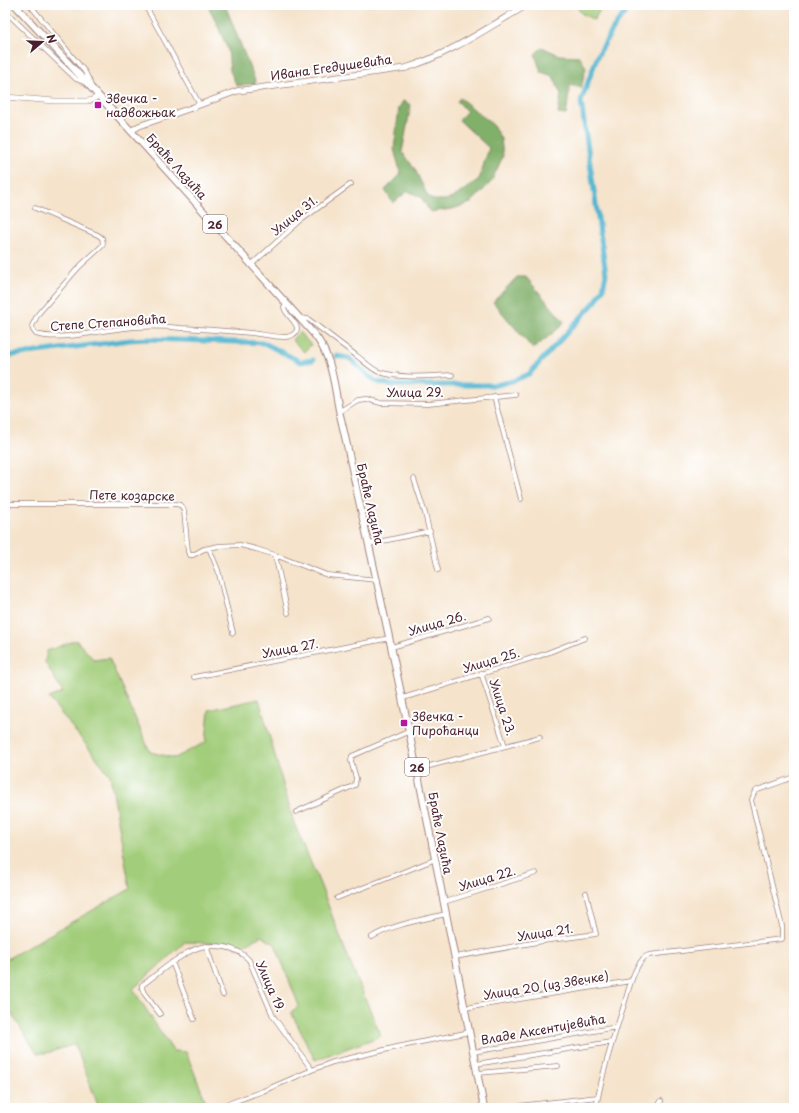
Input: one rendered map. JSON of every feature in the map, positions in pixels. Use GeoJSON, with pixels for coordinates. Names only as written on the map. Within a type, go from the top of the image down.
{"type":"FeatureCollection","features":[{"type":"Feature","properties":{"kind":"main road","name":"Браће Лазића"},"geometry":{"type":"LineString","coordinates":[[15,5],[300,318],[317,338],[325,351],[331,368],[378,580],[418,770],[465,1008]]}},
{"type":"Feature","properties":{"kind":"main road","name":"Ивана Егедушевића"},"geometry":{"type":"LineString","coordinates":[[131,131],[138,126],[200,105],[231,92],[406,68],[421,63],[456,46],[527,5]]}},
{"type":"Feature","properties":{"kind":"main road","name":"26"},"geometry":{"type":"LineString","coordinates":[[465,1008],[484,1108]]}},
{"type":"Feature","properties":{"kind":"street","name":"Браће Лазића"},"geometry":{"type":"LineString","coordinates":[[30,5],[85,72],[91,88]]}},
{"type":"Feature","properties":{"kind":"street"},"geometry":{"type":"LineString","coordinates":[[145,5],[200,105]]}},
{"type":"Feature","properties":{"kind":"street","name":"Браће Лазића"},"geometry":{"type":"LineString","coordinates":[[5,10],[76,79],[86,83]]}},
{"type":"Feature","properties":{"kind":"street"},"geometry":{"type":"LineString","coordinates":[[5,96],[55,101],[88,101],[98,96]]}},
{"type":"Feature","properties":{"kind":"street","name":"Улица 31."},"geometry":{"type":"LineString","coordinates":[[251,265],[300,221],[351,184]]}},
{"type":"Feature","properties":{"kind":"street","name":"Степе Степановића"},"geometry":{"type":"LineString","coordinates":[[34,208],[98,235],[102,238],[103,243],[102,246],[79,267],[38,314],[32,326],[36,334],[68,336],[119,329],[157,327],[250,332],[286,337],[295,333],[297,328],[296,324],[284,311],[286,304]]}},
{"type":"Feature","properties":{"kind":"street"},"geometry":{"type":"LineString","coordinates":[[300,318],[308,319],[370,367],[379,372],[398,376],[452,375]]}},
{"type":"Feature","properties":{"kind":"street","name":"Улица 29."},"geometry":{"type":"LineString","coordinates":[[340,411],[358,400],[366,399],[387,403],[428,404],[516,395]]}},
{"type":"Feature","properties":{"kind":"street"},"geometry":{"type":"LineString","coordinates":[[494,397],[521,499]]}},
{"type":"Feature","properties":{"kind":"street"},"geometry":{"type":"LineString","coordinates":[[414,479],[430,531],[438,570]]}},
{"type":"Feature","properties":{"kind":"street","name":"Пете козарске"},"geometry":{"type":"LineString","coordinates":[[5,504],[176,504],[180,505],[184,511],[189,554],[192,555],[209,548],[219,546],[240,545],[275,555],[327,575],[378,580]]}},
{"type":"Feature","properties":{"kind":"street"},"geometry":{"type":"LineString","coordinates":[[369,544],[430,531]]}},
{"type":"Feature","properties":{"kind":"street"},"geometry":{"type":"LineString","coordinates":[[209,548],[218,570],[232,633]]}},
{"type":"Feature","properties":{"kind":"street"},"geometry":{"type":"LineString","coordinates":[[275,555],[288,613]]}},
{"type":"Feature","properties":{"kind":"street","name":"Улица 26."},"geometry":{"type":"LineString","coordinates":[[392,647],[489,618]]}},
{"type":"Feature","properties":{"kind":"street","name":"Улица 27."},"geometry":{"type":"LineString","coordinates":[[194,677],[390,638]]}},
{"type":"Feature","properties":{"kind":"street","name":"Улица 25."},"geometry":{"type":"LineString","coordinates":[[403,698],[542,655],[585,638]]}},
{"type":"Feature","properties":{"kind":"street","name":"Улица 23."},"geometry":{"type":"LineString","coordinates":[[481,673],[505,746]]}},
{"type":"Feature","properties":{"kind":"street"},"geometry":{"type":"LineString","coordinates":[[296,812],[355,785],[356,778],[351,761],[352,756],[410,731]]}},
{"type":"Feature","properties":{"kind":"street","name":"Улица 23."},"geometry":{"type":"LineString","coordinates":[[418,770],[540,737]]}},
{"type":"Feature","properties":{"kind":"street"},"geometry":{"type":"LineString","coordinates":[[596,1108],[604,1067],[611,1042],[631,981],[640,961],[644,957],[649,954],[782,939],[782,926],[751,800],[755,790],[794,777]]}},
{"type":"Feature","properties":{"kind":"street"},"geometry":{"type":"LineString","coordinates":[[337,898],[436,859]]}},
{"type":"Feature","properties":{"kind":"street","name":"Улица 22."},"geometry":{"type":"LineString","coordinates":[[444,902],[536,873]]}},
{"type":"Feature","properties":{"kind":"street","name":"Улица 21."},"geometry":{"type":"LineString","coordinates":[[455,957],[543,941],[596,934],[586,893]]}},
{"type":"Feature","properties":{"kind":"street"},"geometry":{"type":"LineString","coordinates":[[372,937],[393,928],[446,914]]}},
{"type":"Feature","properties":{"kind":"street"},"geometry":{"type":"LineString","coordinates":[[206,946],[223,995]]}},
{"type":"Feature","properties":{"kind":"street","name":"Улица 19."},"geometry":{"type":"LineString","coordinates":[[160,1014],[144,993],[142,985],[172,962],[201,947],[231,948],[246,956],[251,964],[273,1016],[312,1070]]}},
{"type":"Feature","properties":{"kind":"street"},"geometry":{"type":"LineString","coordinates":[[172,962],[194,1019]]}},
{"type":"Feature","properties":{"kind":"street","name":"Улица 20 (из Звечке)"},"geometry":{"type":"LineString","coordinates":[[465,1008],[631,981]]}},
{"type":"Feature","properties":{"kind":"street","name":"Владе Аксентијевића"},"geometry":{"type":"LineString","coordinates":[[473,1052],[617,1027]]}},
{"type":"Feature","properties":{"kind":"street"},"geometry":{"type":"LineString","coordinates":[[217,1108],[333,1062],[470,1032]]}},
{"type":"Feature","properties":{"kind":"street"},"geometry":{"type":"LineString","coordinates":[[476,1064],[611,1042]]}},
{"type":"Feature","properties":{"kind":"street"},"geometry":{"type":"LineString","coordinates":[[478,1073],[558,1066]]}},
{"type":"Feature","properties":{"kind":"street"},"geometry":{"type":"LineString","coordinates":[[500,1108],[598,1097]]}},
{"type":"Feature","properties":{"kind":"street"},"geometry":{"type":"LineString","coordinates":[[657,1108],[661,1101]]}},
{"type":"Feature","properties":{"kind":"green space"},"geometry":{"type":"Polygon","coordinates":[[[207,5],[225,5],[256,83],[237,86],[230,71],[228,50],[214,17],[207,5]]]}},
{"type":"Feature","properties":{"kind":"green space"},"geometry":{"type":"Polygon","coordinates":[[[576,5],[614,5],[608,12],[601,8],[594,20],[581,13],[576,5]]]}},
{"type":"Feature","properties":{"kind":"green space"},"geometry":{"type":"Polygon","coordinates":[[[542,47],[559,55],[579,56],[586,67],[581,88],[570,85],[566,115],[558,114],[561,94],[553,76],[541,72],[535,54],[542,47]]]}},
{"type":"Feature","properties":{"kind":"green space"},"geometry":{"type":"Polygon","coordinates":[[[460,98],[493,125],[501,139],[503,156],[491,182],[471,203],[452,209],[430,212],[421,197],[408,191],[393,203],[385,190],[401,174],[394,149],[399,108],[403,101],[411,105],[402,152],[415,169],[427,195],[433,200],[453,198],[479,179],[489,148],[459,120],[467,111],[457,101],[460,98]]]}},
{"type":"Feature","properties":{"kind":"green space"},"geometry":{"type":"Polygon","coordinates":[[[517,277],[526,277],[564,322],[559,328],[533,349],[493,302],[517,277]]]}},
{"type":"Feature","properties":{"kind":"green space"},"geometry":{"type":"Polygon","coordinates":[[[299,332],[311,345],[304,352],[292,340],[299,332]]]}},
{"type":"Feature","properties":{"kind":"green space"},"geometry":{"type":"Polygon","coordinates":[[[76,640],[94,660],[109,658],[150,752],[175,758],[206,742],[209,710],[259,699],[294,823],[381,1036],[315,1060],[291,1012],[299,1006],[275,944],[261,936],[238,948],[233,944],[185,942],[133,989],[173,1051],[186,1052],[206,1102],[189,1108],[99,1108],[75,1044],[47,1053],[37,1053],[5,1004],[5,960],[130,889],[110,775],[49,698],[63,693],[45,662],[47,651],[76,640]]]}},
{"type":"Feature","properties":{"kind":"waterway"},"geometry":{"type":"LineString","coordinates":[[336,356],[349,358],[375,381],[390,385],[496,385],[513,381],[529,374],[596,301],[603,289],[606,274],[581,101],[598,55],[613,29],[627,9],[632,5]]}},
{"type":"Feature","properties":{"kind":"waterway"},"geometry":{"type":"LineString","coordinates":[[5,356],[148,339],[264,343],[301,362],[313,360]]}},
{"type":"Feature","properties":{"kind":"place","name":"Звечка - надвожњак"},"geometry":{"type":"Point","coordinates":[98,105]}},
{"type":"Feature","properties":{"kind":"place","name":"Звечка - Пироћанци"},"geometry":{"type":"Point","coordinates":[404,723]}}]}
